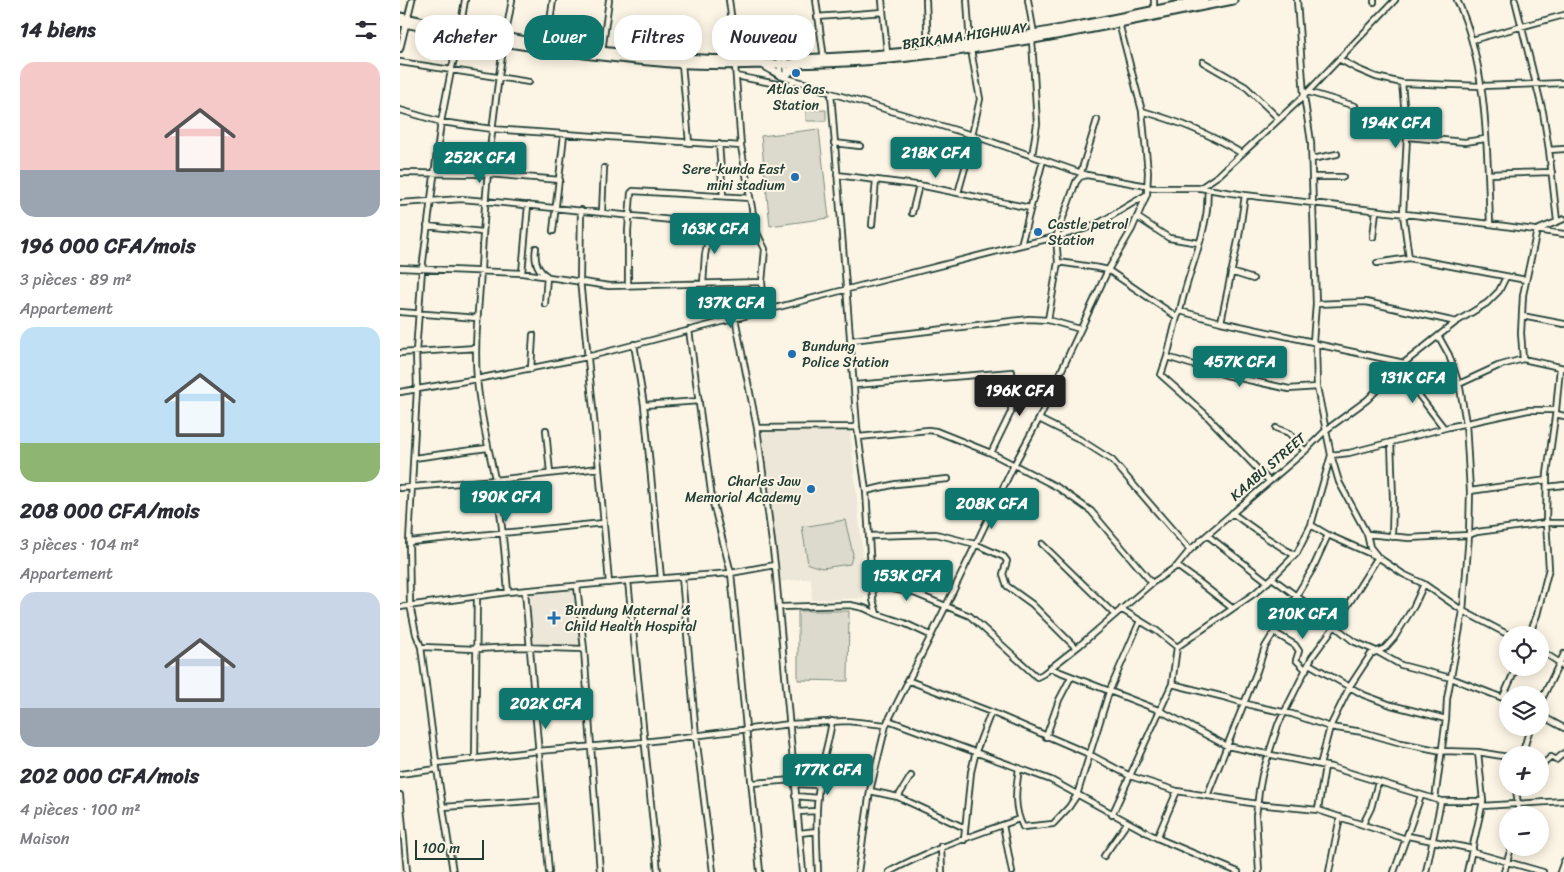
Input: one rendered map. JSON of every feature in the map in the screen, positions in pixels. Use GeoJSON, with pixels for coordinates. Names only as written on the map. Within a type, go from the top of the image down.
{"type":"FeatureCollection","features":[{"type":"Feature","properties":{"kind":"highway","name":"BRIKAMA HIGHWAY"},"geometry":{"type":"LineString","coordinates":[[1033,37],[1204,0]]}},
{"type":"Feature","properties":{"kind":"highway","name":"BRIKAMA HIGHWAY"},"geometry":{"type":"LineString","coordinates":[[514,43],[587,55],[682,64],[883,59],[1119,23],[1233,0]]}},
{"type":"Feature","properties":{"kind":"highway","name":"BRIKAMA HIGHWAY"},"geometry":{"type":"LineString","coordinates":[[400,17],[405,22]]}},
{"type":"Feature","properties":{"kind":"highway","name":"BRIKAMA HIGHWAY"},"geometry":{"type":"LineString","coordinates":[[604,52],[764,64],[782,62],[797,64],[887,53],[971,47]]}},
{"type":"Feature","properties":{"kind":"highway"},"geometry":{"type":"LineString","coordinates":[[764,64],[784,76],[797,64]]}},
{"type":"Feature","properties":{"kind":"street"},"geometry":{"type":"LineString","coordinates":[[400,49],[405,22],[412,0]]}},
{"type":"Feature","properties":{"kind":"street"},"geometry":{"type":"LineString","coordinates":[[462,15],[464,0]]}},
{"type":"Feature","properties":{"kind":"street"},"geometry":{"type":"LineString","coordinates":[[509,15],[512,0]]}},
{"type":"Feature","properties":{"kind":"street"},"geometry":{"type":"LineString","coordinates":[[551,15],[553,0]]}},
{"type":"Feature","properties":{"kind":"street"},"geometry":{"type":"LineString","coordinates":[[604,37],[609,0]]}},
{"type":"Feature","properties":{"kind":"street"},"geometry":{"type":"LineString","coordinates":[[729,0],[735,44],[741,146],[756,231],[766,249],[762,282],[764,310]]}},
{"type":"Feature","properties":{"kind":"street"},"geometry":{"type":"LineString","coordinates":[[816,0],[824,61]]}},
{"type":"Feature","properties":{"kind":"street"},"geometry":{"type":"LineString","coordinates":[[882,0],[887,53]]}},
{"type":"Feature","properties":{"kind":"street"},"geometry":{"type":"LineString","coordinates":[[926,0],[928,50]]}},
{"type":"Feature","properties":{"kind":"street"},"geometry":{"type":"LineString","coordinates":[[958,193],[973,136],[980,98],[971,47],[967,0]]}},
{"type":"Feature","properties":{"kind":"street"},"geometry":{"type":"LineString","coordinates":[[1028,0],[1033,37],[1037,124],[1032,156]]}},
{"type":"Feature","properties":{"kind":"street"},"geometry":{"type":"LineString","coordinates":[[1154,0],[1154,10]]}},
{"type":"Feature","properties":{"kind":"street"},"geometry":{"type":"LineString","coordinates":[[1298,0],[1312,142],[1317,388],[1339,482],[1368,534],[1370,547],[1378,557]]}},
{"type":"Feature","properties":{"kind":"street"},"geometry":{"type":"LineString","coordinates":[[1200,188],[1219,175],[1306,94],[1395,0]]}},
{"type":"Feature","properties":{"kind":"street"},"geometry":{"type":"LineString","coordinates":[[1457,0],[1472,40],[1481,86],[1486,139],[1490,224]]}},
{"type":"Feature","properties":{"kind":"street"},"geometry":{"type":"LineString","coordinates":[[1516,0],[1549,150],[1557,222]]}},
{"type":"Feature","properties":{"kind":"street"},"geometry":{"type":"LineString","coordinates":[[817,17],[883,12]]}},
{"type":"Feature","properties":{"kind":"street"},"geometry":{"type":"LineString","coordinates":[[1472,40],[1564,15]]}},
{"type":"Feature","properties":{"kind":"street"},"geometry":{"type":"LineString","coordinates":[[858,872],[870,790],[887,723],[1014,465],[1039,419],[1108,270],[1132,229],[1147,194],[1148,172],[1142,111],[1119,23]]}},
{"type":"Feature","properties":{"kind":"street"},"geometry":{"type":"LineString","coordinates":[[1339,59],[1376,77],[1402,83],[1481,86],[1564,83]]}},
{"type":"Feature","properties":{"kind":"street"},"geometry":{"type":"LineString","coordinates":[[453,872],[421,646],[416,634],[410,606],[410,542],[417,389],[416,352],[422,269],[441,122],[454,60]]}},
{"type":"Feature","properties":{"kind":"street"},"geometry":{"type":"LineString","coordinates":[[502,60],[492,129],[482,232],[476,348],[477,379],[487,448],[495,480],[508,592]]}},
{"type":"Feature","properties":{"kind":"street"},"geometry":{"type":"LineString","coordinates":[[400,62],[529,82]]}},
{"type":"Feature","properties":{"kind":"street"},"geometry":{"type":"LineString","coordinates":[[782,62],[784,76],[794,80],[973,136],[1087,175],[1147,187],[1200,188],[1564,234]]}},
{"type":"Feature","properties":{"kind":"street"},"geometry":{"type":"LineString","coordinates":[[1204,62],[1246,87],[1279,119]]}},
{"type":"Feature","properties":{"kind":"street"},"geometry":{"type":"LineString","coordinates":[[682,64],[689,143]]}},
{"type":"Feature","properties":{"kind":"street"},"geometry":{"type":"LineString","coordinates":[[736,76],[787,86],[794,80]]}},
{"type":"Feature","properties":{"kind":"street"},"geometry":{"type":"LineString","coordinates":[[1402,83],[1407,137],[1403,214],[1409,258]]}},
{"type":"Feature","properties":{"kind":"street"},"geometry":{"type":"LineString","coordinates":[[831,93],[852,340],[857,427],[870,536],[872,600],[877,614]]}},
{"type":"Feature","properties":{"kind":"street"},"geometry":{"type":"LineString","coordinates":[[1306,94],[1355,106]]}},
{"type":"Feature","properties":{"kind":"street"},"geometry":{"type":"LineString","coordinates":[[400,110],[441,122],[492,129],[741,146]]}},
{"type":"Feature","properties":{"kind":"street"},"geometry":{"type":"LineString","coordinates":[[1142,111],[1188,125],[1242,153]]}},
{"type":"Feature","properties":{"kind":"street"},"geometry":{"type":"LineString","coordinates":[[1081,172],[1097,120]]}},
{"type":"Feature","properties":{"kind":"street"},"geometry":{"type":"LineString","coordinates":[[553,231],[564,135]]}},
{"type":"Feature","properties":{"kind":"street"},"geometry":{"type":"LineString","coordinates":[[1407,137],[1465,142],[1486,139]]}},
{"type":"Feature","properties":{"kind":"street"},"geometry":{"type":"LineString","coordinates":[[834,143],[860,146]]}},
{"type":"Feature","properties":{"kind":"street"},"geometry":{"type":"LineString","coordinates":[[719,144],[723,196]]}},
{"type":"Feature","properties":{"kind":"street"},"geometry":{"type":"LineString","coordinates":[[1549,150],[1564,149]]}},
{"type":"Feature","properties":{"kind":"street"},"geometry":{"type":"LineString","coordinates":[[1312,159],[1337,154]]}},
{"type":"Feature","properties":{"kind":"street"},"geometry":{"type":"LineString","coordinates":[[1021,245],[1043,160]]}},
{"type":"Feature","properties":{"kind":"street"},"geometry":{"type":"LineString","coordinates":[[602,212],[604,168]]}},
{"type":"Feature","properties":{"kind":"street"},"geometry":{"type":"LineString","coordinates":[[1488,174],[1552,172]]}},
{"type":"Feature","properties":{"kind":"street"},"geometry":{"type":"LineString","coordinates":[[400,173],[488,174],[560,180]]}},
{"type":"Feature","properties":{"kind":"street"},"geometry":{"type":"LineString","coordinates":[[837,175],[919,185],[1030,208]]}},
{"type":"Feature","properties":{"kind":"street"},"geometry":{"type":"LineString","coordinates":[[1048,320],[1058,262],[1056,237],[1076,182],[1087,175]]}},
{"type":"Feature","properties":{"kind":"street"},"geometry":{"type":"LineString","coordinates":[[1312,177],[1343,176]]}},
{"type":"Feature","properties":{"kind":"street"},"geometry":{"type":"LineString","coordinates":[[872,225],[876,180]]}},
{"type":"Feature","properties":{"kind":"street"},"geometry":{"type":"LineString","coordinates":[[912,213],[919,185]]}},
{"type":"Feature","properties":{"kind":"street"},"geometry":{"type":"LineString","coordinates":[[1208,189],[1206,216],[1161,375],[1205,414],[1269,481]]}},
{"type":"Feature","properties":{"kind":"street"},"geometry":{"type":"LineString","coordinates":[[628,286],[629,215],[631,193],[635,190],[750,198]]}},
{"type":"Feature","properties":{"kind":"street"},"geometry":{"type":"LineString","coordinates":[[400,392],[587,357],[764,310],[1056,237],[1101,222],[1147,194]]}},
{"type":"Feature","properties":{"kind":"street"},"geometry":{"type":"LineString","coordinates":[[1221,322],[1239,236],[1245,195]]}},
{"type":"Feature","properties":{"kind":"street"},"geometry":{"type":"LineString","coordinates":[[400,202],[485,201],[712,224],[756,231]]}},
{"type":"Feature","properties":{"kind":"street"},"geometry":{"type":"LineString","coordinates":[[522,273],[528,205]]}},
{"type":"Feature","properties":{"kind":"street"},"geometry":{"type":"LineString","coordinates":[[580,210],[580,280],[600,468],[609,583]]}},
{"type":"Feature","properties":{"kind":"street"},"geometry":{"type":"LineString","coordinates":[[1373,237],[1376,211]]}},
{"type":"Feature","properties":{"kind":"street"},"geometry":{"type":"LineString","coordinates":[[1137,217],[1169,238],[1199,243]]}},
{"type":"Feature","properties":{"kind":"street"},"geometry":{"type":"LineString","coordinates":[[1537,230],[1564,219]]}},
{"type":"Feature","properties":{"kind":"street"},"geometry":{"type":"LineString","coordinates":[[703,284],[706,247],[712,224]]}},
{"type":"Feature","properties":{"kind":"street"},"geometry":{"type":"LineString","coordinates":[[427,226],[482,232]]}},
{"type":"Feature","properties":{"kind":"street"},"geometry":{"type":"LineString","coordinates":[[1523,359],[1523,295],[1537,230]]}},
{"type":"Feature","properties":{"kind":"street"},"geometry":{"type":"LineString","coordinates":[[536,248],[536,262],[539,270],[547,276]]}},
{"type":"Feature","properties":{"kind":"street"},"geometry":{"type":"LineString","coordinates":[[1377,263],[1409,258],[1526,280]]}},
{"type":"Feature","properties":{"kind":"street"},"geometry":{"type":"LineString","coordinates":[[1058,262],[1108,270],[1177,317]]}},
{"type":"Feature","properties":{"kind":"street"},"geometry":{"type":"LineString","coordinates":[[400,268],[522,273],[580,280],[609,286],[762,282]]}},
{"type":"Feature","properties":{"kind":"street"},"geometry":{"type":"LineString","coordinates":[[1231,272],[1253,280]]}},
{"type":"Feature","properties":{"kind":"street"},"geometry":{"type":"LineString","coordinates":[[545,304],[547,276]]}},
{"type":"Feature","properties":{"kind":"street","name":"KAABU STREET"},"geometry":{"type":"LineString","coordinates":[[946,606],[970,616],[1037,677],[1043,674],[1152,583],[1177,566],[1206,535],[1326,430],[1367,400],[1398,368],[1456,322],[1487,303],[1499,291],[1506,277]]}},
{"type":"Feature","properties":{"kind":"street"},"geometry":{"type":"LineString","coordinates":[[1316,304],[1366,302],[1456,322]]}},
{"type":"Feature","properties":{"kind":"street"},"geometry":{"type":"LineString","coordinates":[[1180,311],[1404,363]]}},
{"type":"Feature","properties":{"kind":"street"},"geometry":{"type":"LineString","coordinates":[[400,312],[477,318]]}},
{"type":"Feature","properties":{"kind":"street"},"geometry":{"type":"LineString","coordinates":[[1522,316],[1564,324]]}},
{"type":"Feature","properties":{"kind":"street"},"geometry":{"type":"LineString","coordinates":[[735,318],[757,428],[775,565],[803,872]]}},
{"type":"Feature","properties":{"kind":"street"},"geometry":{"type":"LineString","coordinates":[[852,340],[1029,319],[1048,320],[1080,329]]}},
{"type":"Feature","properties":{"kind":"street"},"geometry":{"type":"LineString","coordinates":[[689,330],[712,499],[731,573],[760,872]]}},
{"type":"Feature","properties":{"kind":"street"},"geometry":{"type":"LineString","coordinates":[[531,368],[533,335]]}},
{"type":"Feature","properties":{"kind":"street"},"geometry":{"type":"LineString","coordinates":[[1426,872],[1434,840],[1447,699],[1463,611],[1469,535],[1470,491],[1466,423],[1459,384],[1449,355],[1439,337]]}},
{"type":"Feature","properties":{"kind":"street"},"geometry":{"type":"LineString","coordinates":[[634,344],[644,405],[660,578]]}},
{"type":"Feature","properties":{"kind":"street"},"geometry":{"type":"LineString","coordinates":[[400,353],[476,348]]}},
{"type":"Feature","properties":{"kind":"street"},"geometry":{"type":"LineString","coordinates":[[1167,358],[1226,375],[1288,389],[1317,388]]}},
{"type":"Feature","properties":{"kind":"street"},"geometry":{"type":"LineString","coordinates":[[1459,384],[1498,366],[1523,359],[1562,368],[1547,480],[1546,523],[1549,568],[1533,626]]}},
{"type":"Feature","properties":{"kind":"street"},"geometry":{"type":"LineString","coordinates":[[1398,368],[1444,428]]}},
{"type":"Feature","properties":{"kind":"street"},"geometry":{"type":"LineString","coordinates":[[855,385],[1012,372],[1011,412],[991,453]]}},
{"type":"Feature","properties":{"kind":"street"},"geometry":{"type":"LineString","coordinates":[[644,405],[699,401]]}},
{"type":"Feature","properties":{"kind":"street"},"geometry":{"type":"LineString","coordinates":[[1331,454],[1349,453],[1444,428],[1528,410],[1556,412],[1564,416]]}},
{"type":"Feature","properties":{"kind":"street"},"geometry":{"type":"LineString","coordinates":[[1039,419],[1079,439],[1112,460],[1190,550]]}},
{"type":"Feature","properties":{"kind":"street"},"geometry":{"type":"LineString","coordinates":[[757,428],[857,427]]}},
{"type":"Feature","properties":{"kind":"street"},"geometry":{"type":"LineString","coordinates":[[1276,428],[1289,433],[1304,451]]}},
{"type":"Feature","properties":{"kind":"street"},"geometry":{"type":"LineString","coordinates":[[546,430],[550,473]]}},
{"type":"Feature","properties":{"kind":"street"},"geometry":{"type":"LineString","coordinates":[[859,437],[928,430],[936,431],[991,453],[1057,487],[1091,511],[1152,583]]}},
{"type":"Feature","properties":{"kind":"street"},"geometry":{"type":"LineString","coordinates":[[1391,442],[1392,537]]}},
{"type":"Feature","properties":{"kind":"street"},"geometry":{"type":"LineString","coordinates":[[414,458],[487,448]]}},
{"type":"Feature","properties":{"kind":"street"},"geometry":{"type":"LineString","coordinates":[[1112,815],[1161,712],[1172,684],[1177,647],[1270,580],[1294,555],[1311,525],[1331,454]]}},
{"type":"Feature","properties":{"kind":"street"},"geometry":{"type":"LineString","coordinates":[[400,488],[600,468]]}},
{"type":"Feature","properties":{"kind":"street"},"geometry":{"type":"LineString","coordinates":[[866,490],[896,484],[948,479]]}},
{"type":"Feature","properties":{"kind":"street"},"geometry":{"type":"LineString","coordinates":[[1470,491],[1547,480]]}},
{"type":"Feature","properties":{"kind":"street"},"geometry":{"type":"LineString","coordinates":[[1547,487],[1564,485]]}},
{"type":"Feature","properties":{"kind":"street"},"geometry":{"type":"LineString","coordinates":[[1232,513],[1294,555]]}},
{"type":"Feature","properties":{"kind":"street"},"geometry":{"type":"LineString","coordinates":[[410,542],[604,523]]}},
{"type":"Feature","properties":{"kind":"street"},"geometry":{"type":"LineString","coordinates":[[1368,534],[1409,538],[1469,535],[1477,532],[1546,523],[1564,523]]}},
{"type":"Feature","properties":{"kind":"street"},"geometry":{"type":"LineString","coordinates":[[1311,525],[1328,535],[1378,557],[1403,574],[1424,584],[1463,611],[1499,630]]}},
{"type":"Feature","properties":{"kind":"street"},"geometry":{"type":"LineString","coordinates":[[870,536],[936,534],[975,544],[1004,557],[1007,562],[1003,574],[1007,586],[1032,604],[1076,648]]}},
{"type":"Feature","properties":{"kind":"street"},"geometry":{"type":"LineString","coordinates":[[1206,535],[1314,609],[1353,641],[1401,664],[1451,678],[1499,696]]}},
{"type":"Feature","properties":{"kind":"street"},"geometry":{"type":"LineString","coordinates":[[1207,796],[1265,648],[1312,570],[1328,535]]}},
{"type":"Feature","properties":{"kind":"street"},"geometry":{"type":"LineString","coordinates":[[1042,544],[1115,615]]}},
{"type":"Feature","properties":{"kind":"street"},"geometry":{"type":"LineString","coordinates":[[1259,872],[1256,816],[1262,775],[1283,713],[1309,664],[1378,557]]}},
{"type":"Feature","properties":{"kind":"street"},"geometry":{"type":"LineString","coordinates":[[400,607],[525,590],[731,573],[775,565]]}},
{"type":"Feature","properties":{"kind":"street"},"geometry":{"type":"LineString","coordinates":[[1177,566],[1232,608]]}},
{"type":"Feature","properties":{"kind":"street"},"geometry":{"type":"LineString","coordinates":[[682,577],[696,736],[713,872]]}},
{"type":"Feature","properties":{"kind":"street"},"geometry":{"type":"LineString","coordinates":[[628,581],[658,872]]}},
{"type":"Feature","properties":{"kind":"street"},"geometry":{"type":"LineString","coordinates":[[1318,810],[1322,766],[1330,727],[1350,686],[1371,654],[1385,648],[1394,638],[1414,606],[1424,584]]}},
{"type":"Feature","properties":{"kind":"street"},"geometry":{"type":"LineString","coordinates":[[872,585],[914,593],[946,606]]}},
{"type":"Feature","properties":{"kind":"street"},"geometry":{"type":"LineString","coordinates":[[577,586],[584,649],[600,872]]}},
{"type":"Feature","properties":{"kind":"street"},"geometry":{"type":"LineString","coordinates":[[525,590],[550,872]]}},
{"type":"Feature","properties":{"kind":"street"},"geometry":{"type":"LineString","coordinates":[[475,758],[477,597]]}},
{"type":"Feature","properties":{"kind":"street"},"geometry":{"type":"LineString","coordinates":[[780,607],[850,605],[864,608],[930,635]]}},
{"type":"Feature","properties":{"kind":"street"},"geometry":{"type":"LineString","coordinates":[[1121,609],[1157,630],[1177,647]]}},
{"type":"Feature","properties":{"kind":"street"},"geometry":{"type":"LineString","coordinates":[[1020,768],[1016,808],[1023,827],[1053,824],[1077,795],[1109,692],[1140,621]]}},
{"type":"Feature","properties":{"kind":"street"},"geometry":{"type":"LineString","coordinates":[[1275,633],[1295,645],[1299,651],[1296,662],[1306,670]]}},
{"type":"Feature","properties":{"kind":"street"},"geometry":{"type":"LineString","coordinates":[[421,646],[476,649],[530,647],[584,649]]}},
{"type":"Feature","properties":{"kind":"street"},"geometry":{"type":"LineString","coordinates":[[1548,686],[1564,654]]}},
{"type":"Feature","properties":{"kind":"street"},"geometry":{"type":"LineString","coordinates":[[1549,656],[1564,668]]}},
{"type":"Feature","properties":{"kind":"street"},"geometry":{"type":"LineString","coordinates":[[1309,664],[1364,694],[1392,706],[1446,718]]}},
{"type":"Feature","properties":{"kind":"street"},"geometry":{"type":"LineString","coordinates":[[1050,668],[1161,712],[1227,746],[1322,766],[1438,800],[1519,805],[1564,801]]}},
{"type":"Feature","properties":{"kind":"street"},"geometry":{"type":"LineString","coordinates":[[1046,737],[1071,677]]}},
{"type":"Feature","properties":{"kind":"street"},"geometry":{"type":"LineString","coordinates":[[907,680],[991,712],[1089,754],[1130,776],[1177,791],[1258,804],[1318,810],[1407,838],[1434,840],[1472,850],[1507,863],[1543,872]]}},
{"type":"Feature","properties":{"kind":"street"},"geometry":{"type":"LineString","coordinates":[[1172,684],[1292,714],[1330,727],[1363,732],[1377,737],[1442,751],[1478,752],[1499,756]]}},
{"type":"Feature","properties":{"kind":"street"},"geometry":{"type":"LineString","coordinates":[[964,840],[976,751],[991,712]]}},
{"type":"Feature","properties":{"kind":"street"},"geometry":{"type":"LineString","coordinates":[[1549,720],[1564,728]]}},
{"type":"Feature","properties":{"kind":"street"},"geometry":{"type":"LineString","coordinates":[[437,762],[644,742],[790,724],[832,721],[887,723],[976,751],[1051,780],[1157,838],[1224,870],[1238,872]]}},
{"type":"Feature","properties":{"kind":"street"},"geometry":{"type":"LineString","coordinates":[[818,872],[816,811],[821,772],[832,721]]}},
{"type":"Feature","properties":{"kind":"street"},"geometry":{"type":"LineString","coordinates":[[1466,872],[1482,803],[1478,752]]}},
{"type":"Feature","properties":{"kind":"street"},"geometry":{"type":"LineString","coordinates":[[1549,759],[1551,757],[1556,760],[1564,753]]}},
{"type":"Feature","properties":{"kind":"street"},"geometry":{"type":"LineString","coordinates":[[400,774],[437,769]]}},
{"type":"Feature","properties":{"kind":"street"},"geometry":{"type":"LineString","coordinates":[[794,774],[821,772]]}},
{"type":"Feature","properties":{"kind":"street"},"geometry":{"type":"LineString","coordinates":[[898,797],[911,776]]}},
{"type":"Feature","properties":{"kind":"street"},"geometry":{"type":"LineString","coordinates":[[752,783],[794,782],[819,785]]}},
{"type":"Feature","properties":{"kind":"street"},"geometry":{"type":"LineString","coordinates":[[1363,824],[1371,808],[1378,782]]}},
{"type":"Feature","properties":{"kind":"street"},"geometry":{"type":"LineString","coordinates":[[870,790],[898,797],[965,828]]}},
{"type":"Feature","properties":{"kind":"street"},"geometry":{"type":"LineString","coordinates":[[1157,838],[1177,791]]}},
{"type":"Feature","properties":{"kind":"street"},"geometry":{"type":"LineString","coordinates":[[400,794],[407,872]]}},
{"type":"Feature","properties":{"kind":"street"},"geometry":{"type":"LineString","coordinates":[[795,796],[818,798]]}},
{"type":"Feature","properties":{"kind":"street"},"geometry":{"type":"LineString","coordinates":[[1394,872],[1422,796]]}},
{"type":"Feature","properties":{"kind":"street"},"geometry":{"type":"LineString","coordinates":[[1517,796],[1519,805]]}},
{"type":"Feature","properties":{"kind":"street"},"geometry":{"type":"LineString","coordinates":[[443,807],[543,800]]}},
{"type":"Feature","properties":{"kind":"street"},"geometry":{"type":"LineString","coordinates":[[798,812],[816,811]]}},
{"type":"Feature","properties":{"kind":"street"},"geometry":{"type":"LineString","coordinates":[[1329,872],[1340,817]]}},
{"type":"Feature","properties":{"kind":"street"},"geometry":{"type":"LineString","coordinates":[[889,872],[940,846],[964,840],[1020,818]]}},
{"type":"Feature","properties":{"kind":"street"},"geometry":{"type":"LineString","coordinates":[[1104,856],[1127,823]]}},
{"type":"Feature","properties":{"kind":"street"},"geometry":{"type":"LineString","coordinates":[[1003,825],[1012,872]]}},
{"type":"Feature","properties":{"kind":"street"},"geometry":{"type":"LineString","coordinates":[[800,833],[817,831]]}},
{"type":"Feature","properties":{"kind":"street"},"geometry":{"type":"LineString","coordinates":[[940,846],[942,872]]}},
{"type":"Feature","properties":{"kind":"street"},"geometry":{"type":"LineString","coordinates":[[1504,872],[1509,856]]}},
{"type":"Feature","properties":{"kind":"street"},"geometry":{"type":"LineString","coordinates":[[1560,872],[1564,862]]}},
{"type":"Feature","properties":{"kind":"shaded area"},"geometry":{"type":"Polygon","coordinates":[[[806,110],[826,110],[826,121],[806,121],[806,110]]]}},
{"type":"Feature","properties":{"kind":"shaded area","name":"Sere-kunda East mini stadium"},"geometry":{"type":"Polygon","coordinates":[[[819,129],[829,218],[770,226],[761,136],[819,129]]]}},
{"type":"Feature","properties":{"kind":"shaded area","name":"Charles Jaw Memorial Academy"},"geometry":{"type":"Polygon","coordinates":[[[797,429],[850,430],[862,548],[864,598],[812,600],[811,578],[779,582],[758,431],[797,429]]]}},
{"type":"Feature","properties":{"kind":"shaded area"},"geometry":{"type":"Polygon","coordinates":[[[845,520],[853,554],[850,564],[822,568],[808,564],[802,527],[845,520]]]}},
{"type":"Feature","properties":{"kind":"shaded area","name":"Bundung Maternal & Child Health Hospital"},"geometry":{"type":"Polygon","coordinates":[[[574,586],[581,647],[532,644],[528,592],[574,586]]]}},
{"type":"Feature","properties":{"kind":"shaded area"},"geometry":{"type":"Polygon","coordinates":[[[798,611],[849,611],[848,681],[798,680],[798,611]]]}},
{"type":"Feature","properties":{"kind":"place","name":"Atlas Gas Station"},"geometry":{"type":"Point","coordinates":[796,73]}},
{"type":"Feature","properties":{"kind":"place","name":"Sere-kunda East mini stadium"},"geometry":{"type":"Point","coordinates":[795,177]}},
{"type":"Feature","properties":{"kind":"place","name":"Castle petrol Station"},"geometry":{"type":"Point","coordinates":[1038,232]}},
{"type":"Feature","properties":{"kind":"place","name":"Bundung Police Station"},"geometry":{"type":"Point","coordinates":[792,354]}},
{"type":"Feature","properties":{"kind":"place","name":"Charles Jaw Memorial Academy"},"geometry":{"type":"Point","coordinates":[811,489]}},
{"type":"Feature","properties":{"kind":"place","name":"Bundung Maternal & Child Health Hospital"},"geometry":{"type":"Point","coordinates":[554,618]}}]}
